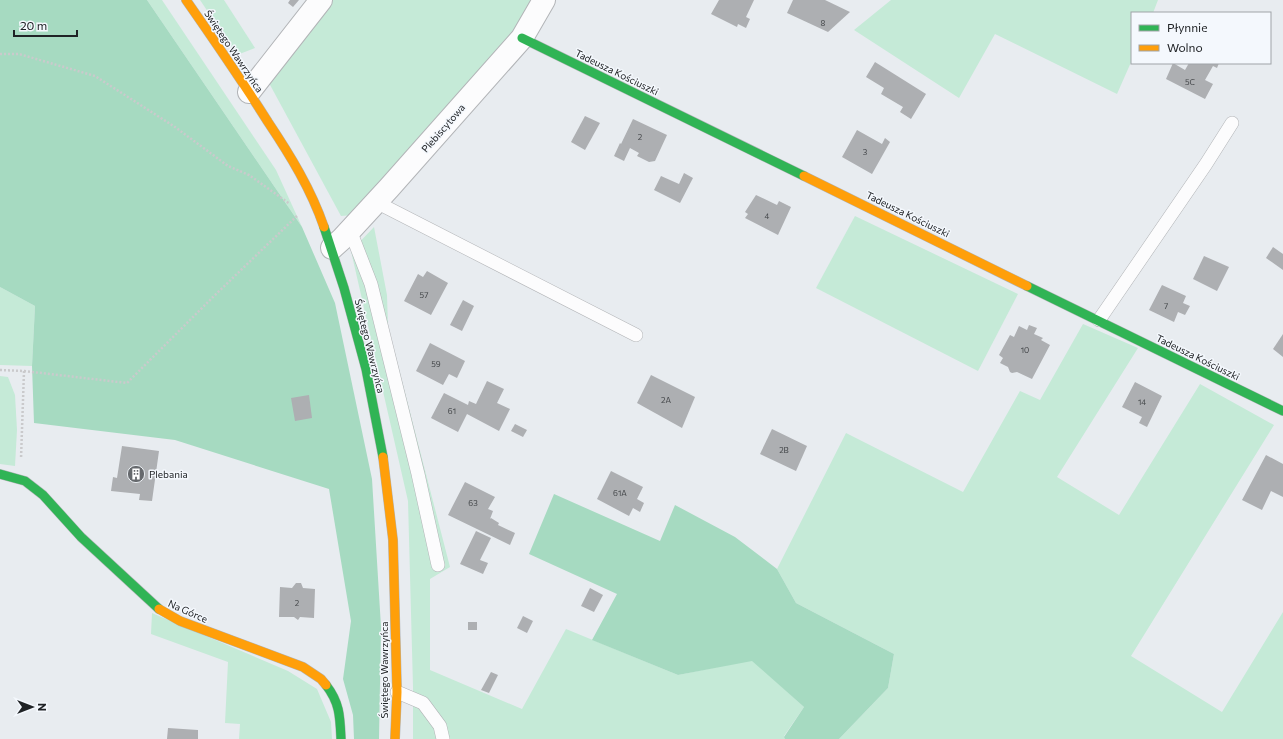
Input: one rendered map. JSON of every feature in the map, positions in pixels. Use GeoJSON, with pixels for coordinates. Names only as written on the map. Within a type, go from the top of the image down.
{"type":"FeatureCollection","features":[{"type":"Feature","properties":{"kind":"street","name":"Świętego Wawrzyńca"},"geometry":{"type":"LineString","coordinates":[[186,0],[249,92],[294,162],[316,206],[332,248],[344,288],[366,369],[384,470],[393,540],[396,692],[395,739]]}},
{"type":"Feature","properties":{"kind":"street"},"geometry":{"type":"LineString","coordinates":[[249,92],[321,0]]}},
{"type":"Feature","properties":{"kind":"street","name":"Plebiscytowa"},"geometry":{"type":"LineString","coordinates":[[332,248],[376,202],[522,38],[544,0]]}},
{"type":"Feature","properties":{"kind":"street","name":"Tadeusza Kościuszki"},"geometry":{"type":"LineString","coordinates":[[522,38],[1283,411]]}},
{"type":"Feature","properties":{"kind":"street","name":"Na Górce"},"geometry":{"type":"LineString","coordinates":[[0,474],[25,481],[43,495],[81,537],[161,611],[180,621],[303,667],[321,679],[332,693],[340,713],[341,739]]}},
{"type":"Feature","properties":{"kind":"lane"},"geometry":{"type":"LineString","coordinates":[[1099,320],[1206,164],[1232,123]]}},
{"type":"Feature","properties":{"kind":"lane"},"geometry":{"type":"LineString","coordinates":[[376,202],[636,335]]}},
{"type":"Feature","properties":{"kind":"lane"},"geometry":{"type":"LineString","coordinates":[[350,230],[371,284],[418,474],[438,565]]}},
{"type":"Feature","properties":{"kind":"lane"},"geometry":{"type":"LineString","coordinates":[[396,692],[423,703],[440,726],[443,739]]}},
{"type":"Feature","properties":{"kind":"path"},"geometry":{"type":"LineString","coordinates":[[0,54],[19,54],[95,76],[176,127],[228,166],[249,175],[296,208]]}},
{"type":"Feature","properties":{"kind":"path"},"geometry":{"type":"LineString","coordinates":[[0,370],[24,371],[127,382],[302,212]]}},
{"type":"Feature","properties":{"kind":"path"},"geometry":{"type":"LineString","coordinates":[[20,480],[24,371]]}},
{"type":"Feature","properties":{"kind":"green space"},"geometry":{"type":"Polygon","coordinates":[[[0,0],[147,0],[302,227],[335,303],[372,479],[381,627],[379,739],[354,739],[353,715],[343,679],[351,621],[329,489],[175,440],[34,423],[32,366],[35,306],[0,287],[0,0]]]}},
{"type":"Feature","properties":{"kind":"green space"},"geometry":{"type":"Polygon","coordinates":[[[147,0],[162,0],[276,170],[302,227],[147,0]]]}},
{"type":"Feature","properties":{"kind":"green space"},"geometry":{"type":"Polygon","coordinates":[[[200,0],[224,0],[255,48],[237,55],[200,0]]]}},
{"type":"Feature","properties":{"kind":"green space"},"geometry":{"type":"Polygon","coordinates":[[[331,0],[535,0],[515,32],[354,215],[341,216],[269,83],[331,0]]]}},
{"type":"Feature","properties":{"kind":"green space"},"geometry":{"type":"Polygon","coordinates":[[[891,0],[1158,0],[1153,12],[1131,12],[1131,62],[1117,94],[995,34],[959,98],[854,30],[891,0]]]}},
{"type":"Feature","properties":{"kind":"green space"},"geometry":{"type":"Polygon","coordinates":[[[855,216],[1018,294],[978,371],[816,288],[855,216]]]}},
{"type":"Feature","properties":{"kind":"green space"},"geometry":{"type":"Polygon","coordinates":[[[374,227],[387,295],[388,327],[450,567],[430,579],[430,670],[522,709],[566,629],[678,675],[752,660],[804,707],[784,736],[785,739],[413,739],[408,501],[351,251],[374,227]]]}},
{"type":"Feature","properties":{"kind":"green space"},"geometry":{"type":"Polygon","coordinates":[[[0,287],[35,306],[32,366],[0,365],[0,287]]]}},
{"type":"Feature","properties":{"kind":"green space"},"geometry":{"type":"Polygon","coordinates":[[[1083,324],[1138,348],[1057,477],[1119,515],[1200,384],[1274,425],[1131,656],[1222,712],[1283,612],[1283,739],[839,739],[888,688],[894,654],[796,603],[777,569],[846,433],[963,492],[1020,391],[1040,400],[1083,324]]]}},
{"type":"Feature","properties":{"kind":"green space"},"geometry":{"type":"Polygon","coordinates":[[[0,376],[8,377],[15,395],[17,430],[15,466],[0,464],[0,376]]]}},
{"type":"Feature","properties":{"kind":"green space"},"geometry":{"type":"Polygon","coordinates":[[[554,494],[660,541],[675,505],[735,537],[777,569],[796,603],[894,654],[888,688],[839,739],[785,739],[784,737],[804,707],[752,661],[678,675],[592,640],[617,594],[529,554],[554,494]]]}},
{"type":"Feature","properties":{"kind":"green space"},"geometry":{"type":"Polygon","coordinates":[[[152,613],[288,671],[317,689],[331,722],[332,739],[239,739],[240,724],[225,723],[228,662],[151,634],[152,613]]]}},
{"type":"Feature","properties":{"kind":"building"},"geometry":{"type":"Polygon","coordinates":[[[290,0],[299,0],[293,7],[288,3],[290,0]]]}},
{"type":"Feature","properties":{"kind":"building"},"geometry":{"type":"Polygon","coordinates":[[[719,0],[754,0],[746,17],[750,19],[746,28],[738,24],[737,27],[711,14],[719,0]]]}},
{"type":"Feature","properties":{"kind":"building"},"geometry":{"type":"Polygon","coordinates":[[[793,0],[825,0],[850,12],[828,32],[787,13],[793,0]]]}},
{"type":"Feature","properties":{"kind":"building"},"geometry":{"type":"Polygon","coordinates":[[[875,62],[926,94],[911,119],[900,112],[903,107],[881,94],[884,88],[866,77],[875,62]]]}},
{"type":"Feature","properties":{"kind":"building"},"geometry":{"type":"Polygon","coordinates":[[[1173,64],[1185,70],[1188,64],[1219,64],[1217,68],[1213,66],[1205,80],[1213,84],[1205,99],[1166,79],[1173,64]]]}},
{"type":"Feature","properties":{"kind":"building"},"geometry":{"type":"Polygon","coordinates":[[[585,116],[600,123],[585,150],[571,142],[585,116]]]}},
{"type":"Feature","properties":{"kind":"building"},"geometry":{"type":"Polygon","coordinates":[[[633,119],[667,135],[655,161],[649,162],[637,156],[639,153],[630,148],[624,161],[614,156],[633,119]]]}},
{"type":"Feature","properties":{"kind":"building"},"geometry":{"type":"Polygon","coordinates":[[[857,130],[882,144],[885,138],[890,142],[872,174],[842,157],[857,130]]]}},
{"type":"Feature","properties":{"kind":"building"},"geometry":{"type":"Polygon","coordinates":[[[684,173],[693,178],[680,203],[654,190],[661,176],[679,184],[684,173]]]}},
{"type":"Feature","properties":{"kind":"building"},"geometry":{"type":"Polygon","coordinates":[[[756,195],[777,205],[779,201],[791,207],[778,235],[745,218],[748,214],[745,212],[756,195]]]}},
{"type":"Feature","properties":{"kind":"building"},"geometry":{"type":"Polygon","coordinates":[[[1273,247],[1283,254],[1283,270],[1266,258],[1273,247]]]}},
{"type":"Feature","properties":{"kind":"building"},"geometry":{"type":"Polygon","coordinates":[[[1204,256],[1229,267],[1217,291],[1193,279],[1204,256]]]}},
{"type":"Feature","properties":{"kind":"building"},"geometry":{"type":"Polygon","coordinates":[[[427,271],[448,283],[431,315],[404,301],[418,274],[423,277],[427,271]]]}},
{"type":"Feature","properties":{"kind":"building"},"geometry":{"type":"Polygon","coordinates":[[[1162,285],[1186,296],[1183,303],[1190,306],[1185,315],[1178,312],[1174,322],[1149,310],[1162,285]]]}},
{"type":"Feature","properties":{"kind":"building"},"geometry":{"type":"Polygon","coordinates":[[[463,300],[474,306],[462,331],[450,325],[463,300]]]}},
{"type":"Feature","properties":{"kind":"building"},"geometry":{"type":"Polygon","coordinates":[[[1029,325],[1037,328],[1034,334],[1043,338],[1041,340],[1050,345],[1032,379],[1017,372],[1010,372],[1008,367],[1000,363],[1003,358],[999,355],[1010,335],[1014,337],[1019,326],[1027,330],[1029,325]]]}},
{"type":"Feature","properties":{"kind":"building"},"geometry":{"type":"Polygon","coordinates":[[[1283,334],[1283,357],[1273,349],[1283,334]]]}},
{"type":"Feature","properties":{"kind":"building"},"geometry":{"type":"Polygon","coordinates":[[[430,343],[465,361],[457,378],[449,374],[443,385],[416,371],[430,343]]]}},
{"type":"Feature","properties":{"kind":"building"},"geometry":{"type":"Polygon","coordinates":[[[651,375],[695,397],[682,428],[637,403],[651,375]]]}},
{"type":"Feature","properties":{"kind":"building"},"geometry":{"type":"Polygon","coordinates":[[[487,381],[504,389],[497,403],[510,409],[499,431],[467,414],[458,432],[431,418],[444,393],[468,405],[469,401],[476,404],[487,381]]]}},
{"type":"Feature","properties":{"kind":"building"},"geometry":{"type":"Polygon","coordinates":[[[1135,382],[1162,396],[1147,427],[1139,423],[1142,417],[1122,407],[1135,382]]]}},
{"type":"Feature","properties":{"kind":"building"},"geometry":{"type":"Polygon","coordinates":[[[309,395],[312,418],[295,421],[291,398],[309,395]]]}},
{"type":"Feature","properties":{"kind":"building"},"geometry":{"type":"Polygon","coordinates":[[[515,424],[527,430],[523,437],[511,431],[515,424]]]}},
{"type":"Feature","properties":{"kind":"building"},"geometry":{"type":"Polygon","coordinates":[[[772,429],[807,446],[796,471],[760,454],[772,429]]]}},
{"type":"Feature","properties":{"kind":"building","name":"Plebania"},"geometry":{"type":"Polygon","coordinates":[[[122,446],[159,451],[152,501],[139,500],[140,494],[111,491],[113,477],[117,478],[122,446]]]}},
{"type":"Feature","properties":{"kind":"building"},"geometry":{"type":"Polygon","coordinates":[[[1266,455],[1283,464],[1283,497],[1271,491],[1262,510],[1242,500],[1266,455]]]}},
{"type":"Feature","properties":{"kind":"building"},"geometry":{"type":"Polygon","coordinates":[[[611,471],[643,487],[637,499],[644,503],[640,512],[633,508],[629,516],[597,499],[611,471]]]}},
{"type":"Feature","properties":{"kind":"building"},"geometry":{"type":"Polygon","coordinates":[[[465,482],[495,497],[488,509],[493,511],[490,519],[491,518],[499,523],[498,525],[515,533],[510,545],[448,515],[465,482]]]}},
{"type":"Feature","properties":{"kind":"building"},"geometry":{"type":"Polygon","coordinates":[[[476,531],[491,538],[480,560],[488,563],[483,574],[460,564],[476,531]]]}},
{"type":"Feature","properties":{"kind":"building"},"geometry":{"type":"Polygon","coordinates":[[[296,583],[301,583],[303,588],[315,589],[314,618],[300,617],[298,620],[294,617],[279,617],[280,587],[292,588],[296,583]]]}},
{"type":"Feature","properties":{"kind":"building"},"geometry":{"type":"Polygon","coordinates":[[[590,588],[603,595],[594,612],[581,606],[590,588]]]}},
{"type":"Feature","properties":{"kind":"building"},"geometry":{"type":"Polygon","coordinates":[[[523,616],[533,621],[527,633],[517,628],[523,616]]]}},
{"type":"Feature","properties":{"kind":"building"},"geometry":{"type":"Polygon","coordinates":[[[468,622],[477,622],[477,630],[468,630],[468,622]]]}},
{"type":"Feature","properties":{"kind":"building"},"geometry":{"type":"Polygon","coordinates":[[[491,672],[498,675],[489,693],[481,690],[491,672]]]}},
{"type":"Feature","properties":{"kind":"building"},"geometry":{"type":"Polygon","coordinates":[[[168,728],[198,730],[198,739],[167,739],[168,728]]]}},
{"type":"Feature","properties":{"kind":"traffic: fast"},"geometry":{"type":"LineString","coordinates":[[522,38],[804,176]]}},
{"type":"Feature","properties":{"kind":"traffic: fast"},"geometry":{"type":"LineString","coordinates":[[324,227],[344,288],[366,369],[383,457]]}},
{"type":"Feature","properties":{"kind":"traffic: fast"},"geometry":{"type":"LineString","coordinates":[[1027,286],[1283,411]]}},
{"type":"Feature","properties":{"kind":"traffic: fast"},"geometry":{"type":"LineString","coordinates":[[0,474],[25,481],[43,495],[81,537],[159,609]]}},
{"type":"Feature","properties":{"kind":"traffic: fast"},"geometry":{"type":"LineString","coordinates":[[326,685],[337,704],[340,717],[341,739]]}},
{"type":"Feature","properties":{"kind":"traffic: slow"},"geometry":{"type":"LineString","coordinates":[[186,0],[238,76],[292,160],[313,199],[324,227]]}},
{"type":"Feature","properties":{"kind":"traffic: slow"},"geometry":{"type":"LineString","coordinates":[[804,176],[1027,286]]}},
{"type":"Feature","properties":{"kind":"traffic: slow"},"geometry":{"type":"LineString","coordinates":[[383,457],[393,540],[397,692],[395,739]]}},
{"type":"Feature","properties":{"kind":"traffic: slow"},"geometry":{"type":"LineString","coordinates":[[159,609],[180,621],[303,667],[321,679],[326,685]]}},
{"type":"Feature","properties":{"kind":"place","name":"Plebania"},"geometry":{"type":"Point","coordinates":[136,474]}}]}
